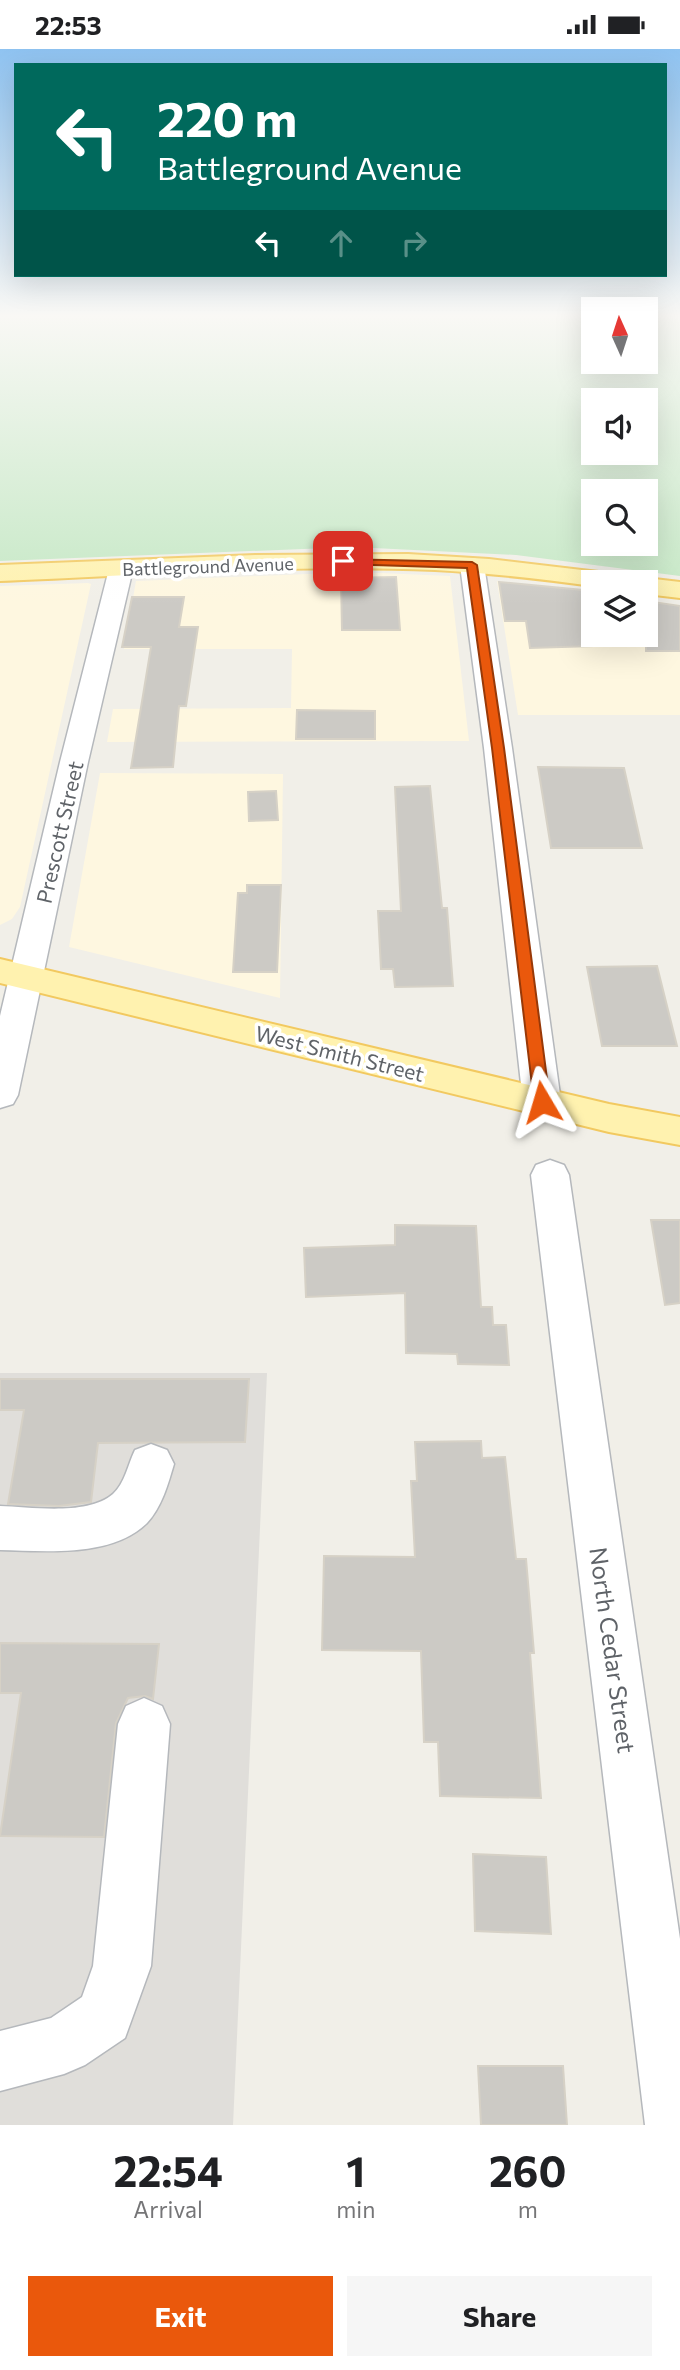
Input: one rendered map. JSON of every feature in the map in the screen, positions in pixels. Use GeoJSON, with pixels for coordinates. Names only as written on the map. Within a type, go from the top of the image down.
{"type":"FeatureCollection","features":[{"type":"Feature","properties":{"kind":"main road","name":"Battleground Avenue"},"geometry":{"type":"LineString","coordinates":[[0,573],[343,561],[472,565],[581,578]]}},
{"type":"Feature","properties":{"kind":"main road"},"geometry":{"type":"LineString","coordinates":[[658,587],[680,590]]}},
{"type":"Feature","properties":{"kind":"main road","name":"West Smith Street"},"geometry":{"type":"LineString","coordinates":[[13,974],[609,1118],[680,1131]]}},
{"type":"Feature","properties":{"kind":"street"},"geometry":{"type":"LineString","coordinates":[[472,565],[498,748],[542,1102]]}},
{"type":"Feature","properties":{"kind":"street","name":"Prescott Street"},"geometry":{"type":"LineString","coordinates":[[0,1095],[13,974],[121,569]]}},
{"type":"Feature","properties":{"kind":"street","name":"North Cedar Street"},"geometry":{"type":"LineString","coordinates":[[550,1175],[676,2125]]}},
{"type":"Feature","properties":{"kind":"street"},"geometry":{"type":"LineString","coordinates":[[0,1528],[85,1529],[110,1523],[122,1515],[147,1487],[151,1464]]}},
{"type":"Feature","properties":{"kind":"street"},"geometry":{"type":"LineString","coordinates":[[0,2061],[64,2044],[104,2017],[122,1966],[144,1724]]}},
{"type":"Feature","properties":{"kind":"shaded area"},"geometry":{"type":"Polygon","coordinates":[[[356,572],[450,576],[469,741],[107,742],[113,709],[291,708],[292,649],[124,649],[136,581],[356,572]]]}},
{"type":"Feature","properties":{"kind":"shaded area"},"geometry":{"type":"Polygon","coordinates":[[[497,581],[581,592],[581,647],[658,647],[658,602],[680,605],[680,715],[518,715],[497,581]]]}},
{"type":"Feature","properties":{"kind":"shaded area"},"geometry":{"type":"Polygon","coordinates":[[[91,584],[20,907],[12,919],[0,925],[0,586],[91,584]]]}},
{"type":"Feature","properties":{"kind":"shaded area"},"geometry":{"type":"Polygon","coordinates":[[[100,773],[283,774],[280,998],[69,947],[100,773]]]}},
{"type":"Feature","properties":{"kind":"shaded area"},"geometry":{"type":"Polygon","coordinates":[[[0,1373],[267,1373],[233,2125],[0,2125],[0,1373]]]}},
{"type":"Feature","properties":{"kind":"green space"},"geometry":{"type":"Polygon","coordinates":[[[0,412],[581,412],[581,465],[658,465],[658,412],[680,412],[680,576],[658,573],[658,570],[633,570],[516,555],[353,547],[0,561],[0,412]]]}},
{"type":"Feature","properties":{"kind":"building"},"geometry":{"type":"Polygon","coordinates":[[[396,577],[400,630],[342,630],[341,578],[396,577]]]}},
{"type":"Feature","properties":{"kind":"building"},"geometry":{"type":"Polygon","coordinates":[[[499,582],[581,590],[581,646],[530,648],[526,621],[505,621],[499,582]]]}},
{"type":"Feature","properties":{"kind":"building"},"geometry":{"type":"Polygon","coordinates":[[[132,597],[184,597],[179,627],[198,627],[186,706],[179,706],[173,767],[131,768],[151,647],[122,647],[132,597]]]}},
{"type":"Feature","properties":{"kind":"building"},"geometry":{"type":"Polygon","coordinates":[[[658,603],[680,606],[680,651],[646,651],[646,647],[658,647],[658,603]]]}},
{"type":"Feature","properties":{"kind":"building"},"geometry":{"type":"Polygon","coordinates":[[[297,710],[375,711],[375,739],[296,739],[297,710]]]}},
{"type":"Feature","properties":{"kind":"building"},"geometry":{"type":"Polygon","coordinates":[[[538,767],[624,768],[642,848],[551,848],[538,767]]]}},
{"type":"Feature","properties":{"kind":"building"},"geometry":{"type":"Polygon","coordinates":[[[430,786],[442,908],[447,908],[453,986],[395,987],[393,969],[381,969],[378,911],[401,911],[395,787],[430,786]]]}},
{"type":"Feature","properties":{"kind":"building"},"geometry":{"type":"Polygon","coordinates":[[[276,791],[278,820],[249,821],[248,792],[276,791]]]}},
{"type":"Feature","properties":{"kind":"building"},"geometry":{"type":"Polygon","coordinates":[[[247,885],[281,885],[277,972],[233,972],[238,893],[247,893],[247,885]]]}},
{"type":"Feature","properties":{"kind":"building"},"geometry":{"type":"Polygon","coordinates":[[[657,966],[677,1046],[602,1046],[587,967],[657,966]]]}},
{"type":"Feature","properties":{"kind":"building"},"geometry":{"type":"Polygon","coordinates":[[[651,1220],[680,1220],[680,1303],[665,1305],[651,1220]]]}},
{"type":"Feature","properties":{"kind":"building"},"geometry":{"type":"Polygon","coordinates":[[[395,1225],[476,1226],[481,1307],[492,1307],[493,1325],[506,1325],[509,1365],[458,1364],[457,1354],[406,1353],[405,1293],[306,1297],[304,1248],[395,1245],[395,1225]]]}},
{"type":"Feature","properties":{"kind":"building"},"geometry":{"type":"Polygon","coordinates":[[[0,1379],[249,1379],[245,1442],[98,1443],[91,1502],[59,1506],[8,1504],[24,1410],[0,1410],[0,1379]]]}},
{"type":"Feature","properties":{"kind":"building"},"geometry":{"type":"Polygon","coordinates":[[[481,1441],[482,1458],[505,1457],[516,1559],[526,1559],[541,1798],[440,1796],[438,1742],[424,1742],[421,1651],[322,1650],[324,1556],[415,1557],[411,1481],[417,1481],[415,1442],[481,1441]]]}},
{"type":"Feature","properties":{"kind":"building"},"geometry":{"type":"Polygon","coordinates":[[[0,1643],[159,1644],[153,1699],[145,1696],[128,1698],[116,1723],[104,1837],[0,1836],[21,1693],[0,1693],[0,1643]]]}},
{"type":"Feature","properties":{"kind":"building"},"geometry":{"type":"Polygon","coordinates":[[[473,1854],[546,1857],[551,1934],[475,1931],[473,1854]]]}},
{"type":"Feature","properties":{"kind":"building"},"geometry":{"type":"Polygon","coordinates":[[[478,2066],[563,2066],[567,2125],[481,2125],[478,2066]]]}},
{"type":"Feature","properties":{"kind":"route"},"geometry":{"type":"LineString","coordinates":[[343,561],[472,565],[498,748],[542,1102]]}}]}
